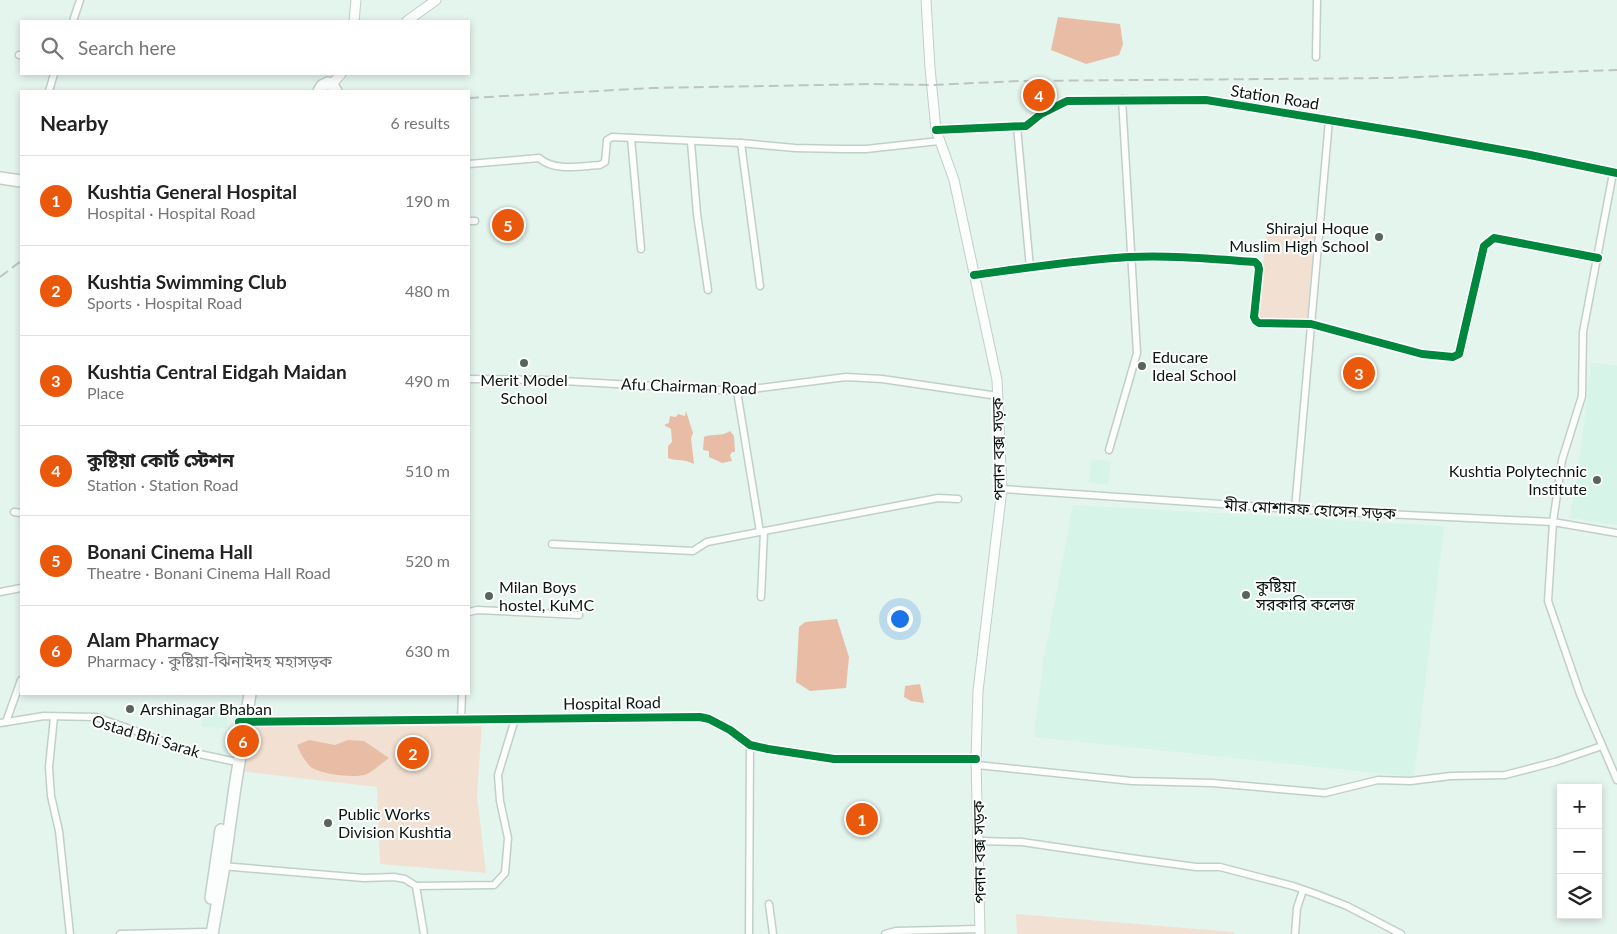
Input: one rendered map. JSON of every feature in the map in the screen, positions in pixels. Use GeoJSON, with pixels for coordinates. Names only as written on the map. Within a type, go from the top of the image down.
{"type":"FeatureCollection","features":[{"type":"Feature","properties":{"kind":"highway"},"geometry":{"type":"LineString","coordinates":[[320,90],[323,84],[334,88]]}},
{"type":"Feature","properties":{"kind":"highway"},"geometry":{"type":"LineString","coordinates":[[0,178],[20,180]]}},
{"type":"Feature","properties":{"kind":"highway"},"geometry":{"type":"LineString","coordinates":[[207,933],[220,866],[242,722],[243,695]]}},
{"type":"Feature","properties":{"kind":"highway"},"geometry":{"type":"LineString","coordinates":[[231,787],[232,761],[250,695]]}},
{"type":"Feature","properties":{"kind":"main road"},"geometry":{"type":"LineString","coordinates":[[354,20],[356,0]]}},
{"type":"Feature","properties":{"kind":"main road"},"geometry":{"type":"LineString","coordinates":[[408,20],[436,0]]}},
{"type":"Feature","properties":{"kind":"main road","name":"পলান বক্স সড়ক"},"geometry":{"type":"LineString","coordinates":[[926,0],[936,130],[954,180],[997,380],[998,396],[1002,489],[978,691],[977,762],[980,931]]}},
{"type":"Feature","properties":{"kind":"main road"},"geometry":{"type":"LineString","coordinates":[[334,88],[340,75]]}},
{"type":"Feature","properties":{"kind":"street"},"geometry":{"type":"LineString","coordinates":[[73,20],[80,0]]}},
{"type":"Feature","properties":{"kind":"street"},"geometry":{"type":"LineString","coordinates":[[1316,57],[1317,0]]}},
{"type":"Feature","properties":{"kind":"street"},"geometry":{"type":"LineString","coordinates":[[49,90],[54,75]]}},
{"type":"Feature","properties":{"kind":"street"},"geometry":{"type":"LineString","coordinates":[[1109,450],[1137,353],[1122,99]]}},
{"type":"Feature","properties":{"kind":"street","name":"Station Road"},"geometry":{"type":"LineString","coordinates":[[936,130],[1026,126],[1040,114],[1067,101],[1122,99],[1206,100],[1510,152],[1615,173]]}},
{"type":"Feature","properties":{"kind":"street"},"geometry":{"type":"LineString","coordinates":[[1295,509],[1329,120]]}},
{"type":"Feature","properties":{"kind":"street"},"geometry":{"type":"LineString","coordinates":[[1017,127],[1030,268]]}},
{"type":"Feature","properties":{"kind":"street"},"geometry":{"type":"LineString","coordinates":[[470,164],[539,158],[545,163],[555,166],[600,165],[605,162],[607,140],[609,138],[842,149],[866,149],[939,141]]}},
{"type":"Feature","properties":{"kind":"street"},"geometry":{"type":"LineString","coordinates":[[631,138],[641,249]]}},
{"type":"Feature","properties":{"kind":"street"},"geometry":{"type":"LineString","coordinates":[[691,142],[697,214],[708,290]]}},
{"type":"Feature","properties":{"kind":"street"},"geometry":{"type":"LineString","coordinates":[[741,143],[760,286]]}},
{"type":"Feature","properties":{"kind":"street"},"geometry":{"type":"LineString","coordinates":[[1615,173],[1583,332],[1582,396],[1562,460],[1553,522],[1548,601],[1580,694],[1617,780]]}},
{"type":"Feature","properties":{"kind":"street"},"geometry":{"type":"LineString","coordinates":[[974,275],[1130,257],[1176,257],[1255,262],[1259,269],[1254,313],[1256,321],[1259,323],[1311,324],[1422,354],[1456,356],[1459,354],[1484,246],[1494,238],[1598,258]]}},
{"type":"Feature","properties":{"kind":"street","name":"Afu Chairman Road"},"geometry":{"type":"LineString","coordinates":[[470,379],[565,381],[737,391],[846,377],[882,379],[998,396]]}},
{"type":"Feature","properties":{"kind":"street"},"geometry":{"type":"LineString","coordinates":[[737,391],[762,532],[761,597]]}},
{"type":"Feature","properties":{"kind":"street","name":"মীর মোশারফ হোসেন সড়ক"},"geometry":{"type":"LineString","coordinates":[[1002,489],[1295,509],[1553,522],[1617,533]]}},
{"type":"Feature","properties":{"kind":"street"},"geometry":{"type":"LineString","coordinates":[[552,544],[693,551],[707,542],[938,498],[958,499]]}},
{"type":"Feature","properties":{"kind":"street"},"geometry":{"type":"LineString","coordinates":[[0,592],[20,588]]}},
{"type":"Feature","properties":{"kind":"street"},"geometry":{"type":"LineString","coordinates":[[470,612],[477,610],[578,614]]}},
{"type":"Feature","properties":{"kind":"street"},"geometry":{"type":"LineString","coordinates":[[3,722],[20,682]]}},
{"type":"Feature","properties":{"kind":"street"},"geometry":{"type":"LineString","coordinates":[[461,720],[462,695]]}},
{"type":"Feature","properties":{"kind":"street","name":"Ostad Bhi Sarak"},"geometry":{"type":"LineString","coordinates":[[3,722],[44,716],[96,717],[147,734],[190,752],[232,761]]}},
{"type":"Feature","properties":{"kind":"street"},"geometry":{"type":"LineString","coordinates":[[54,716],[49,767],[50,796],[59,831],[70,934]]}},
{"type":"Feature","properties":{"kind":"street","name":"Hospital Road"},"geometry":{"type":"LineString","coordinates":[[242,722],[700,716],[730,730],[750,745],[834,759],[977,762],[1132,781],[1212,783],[1325,793],[1378,780],[1505,775],[1556,762],[1602,746]]}},
{"type":"Feature","properties":{"kind":"street"},"geometry":{"type":"LineString","coordinates":[[220,866],[364,878],[394,877],[404,879],[416,886],[494,885],[505,873],[508,838],[500,801],[498,775],[515,719]]}},
{"type":"Feature","properties":{"kind":"street"},"geometry":{"type":"LineString","coordinates":[[750,745],[750,934]]}},
{"type":"Feature","properties":{"kind":"street"},"geometry":{"type":"LineString","coordinates":[[979,841],[1022,842],[1196,867],[1220,867],[1303,890],[1347,906],[1401,934]]}},
{"type":"Feature","properties":{"kind":"street"},"geometry":{"type":"LineString","coordinates":[[416,886],[424,934]]}},
{"type":"Feature","properties":{"kind":"street"},"geometry":{"type":"LineString","coordinates":[[1295,934],[1297,908],[1303,890]]}},
{"type":"Feature","properties":{"kind":"street"},"geometry":{"type":"LineString","coordinates":[[769,904],[773,934]]}},
{"type":"Feature","properties":{"kind":"street"},"geometry":{"type":"LineString","coordinates":[[885,934],[896,931],[980,931]]}},
{"type":"Feature","properties":{"kind":"street"},"geometry":{"type":"LineString","coordinates":[[120,934],[207,933]]}},
{"type":"Feature","properties":{"kind":"shaded area"},"geometry":{"type":"Polygon","coordinates":[[[1058,17],[1120,24],[1123,44],[1119,55],[1086,64],[1051,50],[1058,17]]]}},
{"type":"Feature","properties":{"kind":"shaded area"},"geometry":{"type":"Polygon","coordinates":[[[1267,223],[1316,225],[1307,323],[1258,319],[1267,223]]]}},
{"type":"Feature","properties":{"kind":"shaded area","name":"Kushtia Polytechnic Institute"},"geometry":{"type":"Polygon","coordinates":[[[1591,362],[1617,366],[1617,525],[1570,518],[1582,442],[1591,362]]]}},
{"type":"Feature","properties":{"kind":"shaded area"},"geometry":{"type":"Polygon","coordinates":[[[686,411],[693,433],[691,438],[694,464],[668,458],[668,446],[672,442],[671,429],[664,425],[669,423],[670,416],[676,417],[678,414],[685,416],[686,411]]]}},
{"type":"Feature","properties":{"kind":"shaded area"},"geometry":{"type":"Polygon","coordinates":[[[730,431],[734,436],[735,452],[732,452],[730,455],[732,461],[722,463],[709,457],[709,451],[703,450],[704,437],[724,434],[730,431]]]}},
{"type":"Feature","properties":{"kind":"shaded area"},"geometry":{"type":"Polygon","coordinates":[[[1092,459],[1111,462],[1108,485],[1088,482],[1092,459]]]}},
{"type":"Feature","properties":{"kind":"shaded area","name":"কুষ্টিয়া সরকারি কলেজ"},"geometry":{"type":"Polygon","coordinates":[[[1073,505],[1444,526],[1414,777],[1034,737],[1043,664],[1073,505]]]}},
{"type":"Feature","properties":{"kind":"shaded area"},"geometry":{"type":"Polygon","coordinates":[[[837,619],[849,657],[846,688],[810,691],[796,682],[799,627],[805,622],[837,619]]]}},
{"type":"Feature","properties":{"kind":"shaded area"},"geometry":{"type":"Polygon","coordinates":[[[920,684],[924,703],[911,701],[904,697],[905,686],[920,684]]]}},
{"type":"Feature","properties":{"kind":"shaded area"},"geometry":{"type":"Polygon","coordinates":[[[203,708],[228,709],[227,728],[202,727],[203,708]]]}},
{"type":"Feature","properties":{"kind":"shaded area"},"geometry":{"type":"Polygon","coordinates":[[[482,726],[477,795],[486,873],[380,864],[377,787],[240,771],[248,727],[482,726]]]}},
{"type":"Feature","properties":{"kind":"shaded area"},"geometry":{"type":"Polygon","coordinates":[[[408,739],[418,739],[417,768],[407,767],[408,739]]]}},
{"type":"Feature","properties":{"kind":"shaded area"},"geometry":{"type":"Polygon","coordinates":[[[309,740],[335,745],[348,740],[364,741],[389,758],[369,773],[362,775],[347,776],[323,772],[309,766],[298,748],[297,745],[309,740]]]}},
{"type":"Feature","properties":{"kind":"shaded area"},"geometry":{"type":"Polygon","coordinates":[[[1016,914],[1234,932],[1234,934],[1017,934],[1016,914]]]}},
{"type":"Feature","properties":{"kind":"railway"},"geometry":{"type":"LineString","coordinates":[[470,98],[652,88],[874,84],[932,85],[1019,81],[1389,78],[1617,70]]}},
{"type":"Feature","properties":{"kind":"railway"},"geometry":{"type":"LineString","coordinates":[[0,277],[20,262]]}},
{"type":"Feature","properties":{"kind":"cycle path"},"geometry":{"type":"LineString","coordinates":[[936,130],[1026,126],[1041,114],[1067,101],[1206,100],[1414,134],[1617,173]]}},
{"type":"Feature","properties":{"kind":"cycle path"},"geometry":{"type":"LineString","coordinates":[[974,275],[1071,262],[1129,257],[1176,257],[1255,262],[1259,269],[1254,317],[1259,323],[1311,324],[1422,354],[1453,357],[1459,354],[1484,246],[1494,238],[1598,258]]}},
{"type":"Feature","properties":{"kind":"cycle path"},"geometry":{"type":"LineString","coordinates":[[239,722],[700,717],[709,719],[730,730],[750,745],[768,749],[834,759],[976,759]]}},
{"type":"Feature","properties":{"kind":"place","name":"কুষ্টিয়া কোর্ট স্টেশন"},"geometry":{"type":"Point","coordinates":[1039,95]}},
{"type":"Feature","properties":{"kind":"place","name":"Bonani Cinema Hall"},"geometry":{"type":"Point","coordinates":[508,225]}},
{"type":"Feature","properties":{"kind":"place","name":"Shirajul Hoque Muslim High School"},"geometry":{"type":"Point","coordinates":[1379,237]}},
{"type":"Feature","properties":{"kind":"place","name":"Merit Model School"},"geometry":{"type":"Point","coordinates":[524,363]}},
{"type":"Feature","properties":{"kind":"place","name":"Educare Ideal School"},"geometry":{"type":"Point","coordinates":[1142,366]}},
{"type":"Feature","properties":{"kind":"place","name":"Kushtia Central Eidgah Maidan"},"geometry":{"type":"Point","coordinates":[1359,373]}},
{"type":"Feature","properties":{"kind":"place","name":"Kushtia Polytechnic Institute"},"geometry":{"type":"Point","coordinates":[1597,480]}},
{"type":"Feature","properties":{"kind":"place","name":"কুষ্টিয়া সরকারি কলেজ"},"geometry":{"type":"Point","coordinates":[1246,595]}},
{"type":"Feature","properties":{"kind":"place","name":"Milan Boys hostel, KuMC"},"geometry":{"type":"Point","coordinates":[489,596]}},
{"type":"Feature","properties":{"kind":"place","name":"Arshinagar Bhaban"},"geometry":{"type":"Point","coordinates":[130,709]}},
{"type":"Feature","properties":{"kind":"place","name":"Alam Pharmacy"},"geometry":{"type":"Point","coordinates":[243,741]}},
{"type":"Feature","properties":{"kind":"place","name":"Kushtia Swimming Club"},"geometry":{"type":"Point","coordinates":[413,753]}},
{"type":"Feature","properties":{"kind":"place","name":"Kushtia General Hospital"},"geometry":{"type":"Point","coordinates":[862,819]}},
{"type":"Feature","properties":{"kind":"place","name":"Public Works Division Kushtia"},"geometry":{"type":"Point","coordinates":[328,823]}}]}
